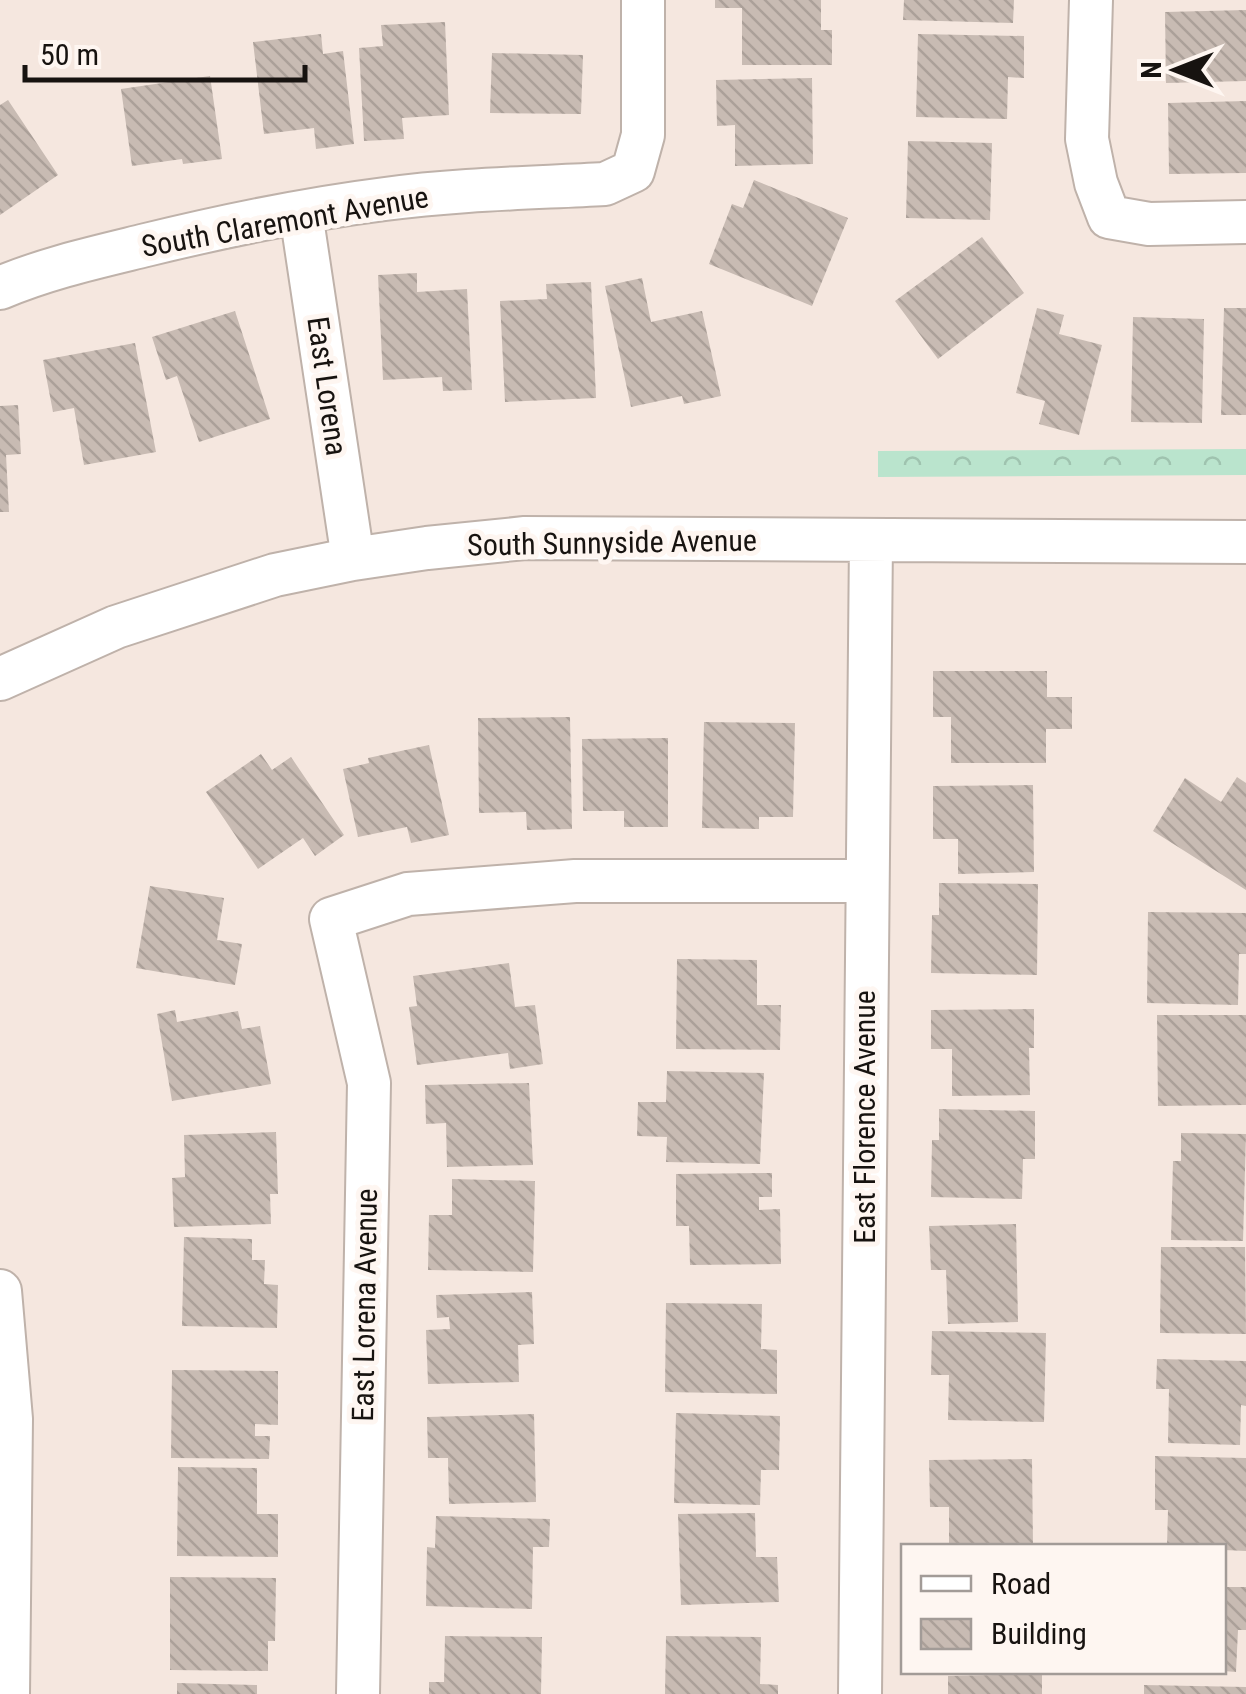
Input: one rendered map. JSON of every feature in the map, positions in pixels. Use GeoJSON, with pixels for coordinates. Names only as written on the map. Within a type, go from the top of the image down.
{"type":"FeatureCollection","features":[{"type":"Feature","properties":{"kind":"street","name":"South Claremont Avenue"},"geometry":{"type":"LineString","coordinates":[[0,288],[24,277],[100,256],[302,212],[385,198],[605,184],[632,172],[643,135],[644,0]]}},
{"type":"Feature","properties":{"kind":"street"},"geometry":{"type":"LineString","coordinates":[[1091,0],[1087,139],[1096,183],[1109,217],[1149,224],[1246,222]]}},
{"type":"Feature","properties":{"kind":"street","name":"East Lorena"},"geometry":{"type":"LineString","coordinates":[[302,212],[353,559]]}},
{"type":"Feature","properties":{"kind":"street","name":"South Sunnyside Avenue"},"geometry":{"type":"LineString","coordinates":[[0,679],[116,627],[275,575],[428,548],[525,538],[1246,542]]}},
{"type":"Feature","properties":{"kind":"street","name":"East Florence Avenue"},"geometry":{"type":"LineString","coordinates":[[860,1694],[872,540]]}},
{"type":"Feature","properties":{"kind":"street","name":"East Lorena Avenue"},"geometry":{"type":"LineString","coordinates":[[358,1694],[370,1083],[331,920],[408,894],[575,881],[867,881]]}},
{"type":"Feature","properties":{"kind":"street"},"geometry":{"type":"LineString","coordinates":[[0,1292],[11,1418],[5,1678]]}},
{"type":"Feature","properties":{"kind":"green space"},"geometry":{"type":"Polygon","coordinates":[[[1246,449],[1246,475],[878,477],[878,451],[1246,449]]]}},
{"type":"Feature","properties":{"kind":"building"},"geometry":{"type":"Polygon","coordinates":[[[715,0],[821,0],[821,30],[832,30],[832,65],[742,65],[742,8],[715,8],[715,0]]]}},
{"type":"Feature","properties":{"kind":"building"},"geometry":{"type":"Polygon","coordinates":[[[904,0],[1014,0],[1013,23],[903,20],[904,0]]]}},
{"type":"Feature","properties":{"kind":"building"},"geometry":{"type":"Polygon","coordinates":[[[1246,10],[1246,81],[1166,83],[1165,12],[1246,10]]]}},
{"type":"Feature","properties":{"kind":"building"},"geometry":{"type":"Polygon","coordinates":[[[445,22],[449,115],[402,118],[404,139],[364,141],[359,48],[383,46],[381,25],[445,22]]]}},
{"type":"Feature","properties":{"kind":"building"},"geometry":{"type":"Polygon","coordinates":[[[321,34],[323,54],[343,51],[354,144],[316,149],[314,128],[264,134],[253,42],[321,34]]]}},
{"type":"Feature","properties":{"kind":"building"},"geometry":{"type":"Polygon","coordinates":[[[918,34],[1024,36],[1024,78],[1008,77],[1007,119],[916,117],[918,34]]]}},
{"type":"Feature","properties":{"kind":"building"},"geometry":{"type":"Polygon","coordinates":[[[492,53],[583,55],[581,114],[490,113],[492,53]]]}},
{"type":"Feature","properties":{"kind":"building"},"geometry":{"type":"Polygon","coordinates":[[[210,76],[222,159],[183,164],[182,159],[132,166],[121,89],[210,76]]]}},
{"type":"Feature","properties":{"kind":"building"},"geometry":{"type":"Polygon","coordinates":[[[812,78],[813,164],[735,166],[735,125],[717,126],[716,80],[812,78]]]}},
{"type":"Feature","properties":{"kind":"building"},"geometry":{"type":"Polygon","coordinates":[[[8,100],[58,175],[0,215],[0,105],[8,100]]]}},
{"type":"Feature","properties":{"kind":"building"},"geometry":{"type":"Polygon","coordinates":[[[1246,101],[1246,173],[1169,174],[1168,103],[1246,101]]]}},
{"type":"Feature","properties":{"kind":"building"},"geometry":{"type":"Polygon","coordinates":[[[908,141],[992,143],[990,220],[906,218],[908,141]]]}},
{"type":"Feature","properties":{"kind":"building"},"geometry":{"type":"Polygon","coordinates":[[[754,180],[848,218],[812,306],[709,264],[732,204],[743,208],[754,180]]]}},
{"type":"Feature","properties":{"kind":"building"},"geometry":{"type":"Polygon","coordinates":[[[982,237],[1024,293],[938,359],[895,301],[982,237]]]}},
{"type":"Feature","properties":{"kind":"building"},"geometry":{"type":"Polygon","coordinates":[[[417,273],[417,292],[467,289],[472,390],[443,391],[442,377],[383,380],[378,275],[417,273]]]}},
{"type":"Feature","properties":{"kind":"building"},"geometry":{"type":"Polygon","coordinates":[[[642,278],[651,322],[702,311],[721,396],[684,404],[682,396],[631,407],[605,286],[642,278]]]}},
{"type":"Feature","properties":{"kind":"building"},"geometry":{"type":"Polygon","coordinates":[[[591,282],[596,398],[505,402],[500,301],[547,299],[546,284],[591,282]]]}},
{"type":"Feature","properties":{"kind":"building"},"geometry":{"type":"Polygon","coordinates":[[[1037,308],[1064,315],[1059,334],[1102,345],[1079,435],[1039,424],[1045,401],[1016,393],[1037,308]]]}},
{"type":"Feature","properties":{"kind":"building"},"geometry":{"type":"Polygon","coordinates":[[[1224,308],[1246,308],[1246,415],[1221,415],[1224,308]]]}},
{"type":"Feature","properties":{"kind":"building"},"geometry":{"type":"Polygon","coordinates":[[[235,311],[270,419],[199,442],[177,376],[166,380],[152,337],[235,311]]]}},
{"type":"Feature","properties":{"kind":"building"},"geometry":{"type":"Polygon","coordinates":[[[1133,317],[1204,319],[1202,423],[1131,422],[1133,317]]]}},
{"type":"Feature","properties":{"kind":"building"},"geometry":{"type":"Polygon","coordinates":[[[135,343],[156,452],[84,465],[74,408],[53,412],[43,360],[135,343]]]}},
{"type":"Feature","properties":{"kind":"building"},"geometry":{"type":"Polygon","coordinates":[[[18,405],[21,454],[6,455],[9,512],[0,512],[0,406],[18,405]]]}},
{"type":"Feature","properties":{"kind":"building"},"geometry":{"type":"Polygon","coordinates":[[[933,671],[1047,671],[1047,697],[1072,697],[1072,729],[1046,729],[1046,763],[951,763],[951,717],[933,717],[933,671]]]}},
{"type":"Feature","properties":{"kind":"building"},"geometry":{"type":"Polygon","coordinates":[[[570,717],[572,829],[527,830],[526,812],[479,813],[478,718],[570,717]]]}},
{"type":"Feature","properties":{"kind":"building"},"geometry":{"type":"Polygon","coordinates":[[[704,722],[795,723],[793,817],[759,817],[759,829],[702,828],[704,722]]]}},
{"type":"Feature","properties":{"kind":"building"},"geometry":{"type":"Polygon","coordinates":[[[668,738],[668,827],[624,827],[624,811],[583,811],[582,739],[668,738]]]}},
{"type":"Feature","properties":{"kind":"building"},"geometry":{"type":"Polygon","coordinates":[[[429,745],[449,835],[411,843],[407,827],[358,837],[343,769],[369,763],[368,758],[429,745]]]}},
{"type":"Feature","properties":{"kind":"building"},"geometry":{"type":"Polygon","coordinates":[[[261,754],[272,770],[291,757],[344,835],[315,856],[303,838],[258,869],[206,792],[261,754]]]}},
{"type":"Feature","properties":{"kind":"building"},"geometry":{"type":"Polygon","coordinates":[[[1237,777],[1246,783],[1246,890],[1153,831],[1185,778],[1221,802],[1237,777]]]}},
{"type":"Feature","properties":{"kind":"building"},"geometry":{"type":"Polygon","coordinates":[[[1033,785],[1034,872],[958,874],[958,839],[933,839],[933,786],[1033,785]]]}},
{"type":"Feature","properties":{"kind":"building"},"geometry":{"type":"Polygon","coordinates":[[[939,883],[1038,884],[1037,975],[931,973],[932,915],[939,915],[939,883]]]}},
{"type":"Feature","properties":{"kind":"building"},"geometry":{"type":"Polygon","coordinates":[[[150,886],[224,898],[217,940],[242,944],[235,985],[136,968],[150,886]]]}},
{"type":"Feature","properties":{"kind":"building"},"geometry":{"type":"Polygon","coordinates":[[[1148,912],[1246,913],[1246,954],[1239,954],[1238,1005],[1147,1003],[1148,912]]]}},
{"type":"Feature","properties":{"kind":"building"},"geometry":{"type":"Polygon","coordinates":[[[677,959],[757,960],[757,1005],[781,1005],[780,1050],[676,1049],[677,959]]]}},
{"type":"Feature","properties":{"kind":"building"},"geometry":{"type":"Polygon","coordinates":[[[509,963],[515,1007],[535,1005],[543,1064],[510,1069],[508,1053],[417,1065],[409,1007],[417,1006],[413,976],[509,963]]]}},
{"type":"Feature","properties":{"kind":"building"},"geometry":{"type":"Polygon","coordinates":[[[1034,1009],[1034,1048],[1029,1048],[1030,1095],[952,1096],[952,1049],[931,1049],[931,1010],[1034,1009]]]}},
{"type":"Feature","properties":{"kind":"building"},"geometry":{"type":"Polygon","coordinates":[[[175,1010],[177,1022],[238,1011],[242,1029],[260,1026],[271,1084],[172,1101],[157,1014],[175,1010]]]}},
{"type":"Feature","properties":{"kind":"building"},"geometry":{"type":"Polygon","coordinates":[[[1157,1015],[1246,1015],[1246,1105],[1158,1106],[1157,1015]]]}},
{"type":"Feature","properties":{"kind":"building"},"geometry":{"type":"Polygon","coordinates":[[[667,1071],[764,1073],[760,1164],[666,1162],[667,1137],[637,1136],[638,1102],[666,1102],[667,1071]]]}},
{"type":"Feature","properties":{"kind":"building"},"geometry":{"type":"Polygon","coordinates":[[[529,1083],[533,1165],[447,1167],[446,1123],[426,1124],[425,1085],[529,1083]]]}},
{"type":"Feature","properties":{"kind":"building"},"geometry":{"type":"Polygon","coordinates":[[[939,1109],[1035,1111],[1035,1159],[1023,1159],[1022,1199],[931,1197],[932,1140],[939,1140],[939,1109]]]}},
{"type":"Feature","properties":{"kind":"building"},"geometry":{"type":"Polygon","coordinates":[[[276,1132],[278,1194],[270,1194],[271,1224],[174,1227],[172,1178],[185,1177],[184,1135],[276,1132]]]}},
{"type":"Feature","properties":{"kind":"building"},"geometry":{"type":"Polygon","coordinates":[[[1181,1133],[1246,1134],[1243,1241],[1171,1240],[1173,1161],[1181,1161],[1181,1133]]]}},
{"type":"Feature","properties":{"kind":"building"},"geometry":{"type":"Polygon","coordinates":[[[772,1173],[772,1197],[759,1197],[759,1210],[780,1209],[781,1264],[690,1265],[689,1226],[676,1226],[676,1174],[772,1173]]]}},
{"type":"Feature","properties":{"kind":"building"},"geometry":{"type":"Polygon","coordinates":[[[452,1179],[535,1181],[533,1272],[428,1270],[429,1215],[452,1215],[452,1179]]]}},
{"type":"Feature","properties":{"kind":"building"},"geometry":{"type":"Polygon","coordinates":[[[1016,1224],[1018,1322],[948,1324],[946,1270],[931,1270],[929,1226],[1016,1224]]]}},
{"type":"Feature","properties":{"kind":"building"},"geometry":{"type":"Polygon","coordinates":[[[184,1237],[252,1239],[252,1260],[265,1260],[264,1284],[278,1285],[277,1328],[182,1326],[184,1237]]]}},
{"type":"Feature","properties":{"kind":"building"},"geometry":{"type":"Polygon","coordinates":[[[1161,1247],[1245,1247],[1246,1334],[1160,1333],[1161,1247]]]}},
{"type":"Feature","properties":{"kind":"building"},"geometry":{"type":"Polygon","coordinates":[[[532,1292],[534,1344],[518,1345],[519,1382],[428,1384],[426,1330],[450,1329],[449,1317],[437,1318],[436,1295],[532,1292]]]}},
{"type":"Feature","properties":{"kind":"building"},"geometry":{"type":"Polygon","coordinates":[[[666,1303],[762,1304],[761,1349],[777,1350],[777,1394],[665,1392],[666,1303]]]}},
{"type":"Feature","properties":{"kind":"building"},"geometry":{"type":"Polygon","coordinates":[[[932,1331],[1046,1333],[1044,1422],[948,1420],[949,1375],[931,1375],[932,1331]]]}},
{"type":"Feature","properties":{"kind":"building"},"geometry":{"type":"Polygon","coordinates":[[[1157,1359],[1246,1361],[1246,1406],[1241,1405],[1240,1445],[1168,1443],[1169,1389],[1156,1389],[1157,1359]]]}},
{"type":"Feature","properties":{"kind":"building"},"geometry":{"type":"Polygon","coordinates":[[[172,1370],[278,1371],[278,1425],[255,1424],[255,1436],[270,1436],[269,1459],[171,1458],[172,1370]]]}},
{"type":"Feature","properties":{"kind":"building"},"geometry":{"type":"Polygon","coordinates":[[[676,1413],[780,1416],[779,1470],[761,1470],[760,1505],[674,1503],[676,1413]]]}},
{"type":"Feature","properties":{"kind":"building"},"geometry":{"type":"Polygon","coordinates":[[[534,1414],[536,1502],[449,1504],[448,1458],[428,1458],[427,1417],[534,1414]]]}},
{"type":"Feature","properties":{"kind":"building"},"geometry":{"type":"Polygon","coordinates":[[[1155,1456],[1246,1458],[1246,1551],[1226,1550],[1226,1544],[1167,1544],[1168,1510],[1155,1510],[1155,1456]]]}},
{"type":"Feature","properties":{"kind":"building"},"geometry":{"type":"Polygon","coordinates":[[[1032,1459],[1033,1544],[949,1544],[949,1507],[930,1507],[929,1460],[1032,1459]]]}},
{"type":"Feature","properties":{"kind":"building"},"geometry":{"type":"Polygon","coordinates":[[[178,1467],[257,1468],[257,1514],[278,1514],[278,1557],[177,1556],[178,1467]]]}},
{"type":"Feature","properties":{"kind":"building"},"geometry":{"type":"Polygon","coordinates":[[[755,1513],[756,1557],[777,1557],[779,1602],[681,1605],[678,1514],[755,1513]]]}},
{"type":"Feature","properties":{"kind":"building"},"geometry":{"type":"Polygon","coordinates":[[[436,1516],[550,1519],[549,1547],[533,1547],[532,1609],[426,1606],[427,1547],[435,1548],[436,1516]]]}},
{"type":"Feature","properties":{"kind":"building"},"geometry":{"type":"Polygon","coordinates":[[[170,1577],[276,1578],[275,1641],[268,1641],[268,1671],[170,1670],[170,1577]]]}},
{"type":"Feature","properties":{"kind":"building"},"geometry":{"type":"Polygon","coordinates":[[[1226,1587],[1246,1587],[1246,1630],[1238,1630],[1236,1672],[1226,1671],[1226,1587]]]}},
{"type":"Feature","properties":{"kind":"building"},"geometry":{"type":"Polygon","coordinates":[[[445,1636],[542,1637],[541,1694],[429,1694],[429,1682],[444,1682],[445,1636]]]}},
{"type":"Feature","properties":{"kind":"building"},"geometry":{"type":"Polygon","coordinates":[[[666,1636],[761,1637],[760,1684],[778,1685],[778,1694],[665,1694],[666,1636]]]}},
{"type":"Feature","properties":{"kind":"building"},"geometry":{"type":"Polygon","coordinates":[[[1042,1674],[1042,1694],[948,1694],[948,1676],[1042,1674]]]}},
{"type":"Feature","properties":{"kind":"building"},"geometry":{"type":"Polygon","coordinates":[[[177,1683],[257,1685],[257,1694],[177,1694],[177,1683]]]}},
{"type":"Feature","properties":{"kind":"building"},"geometry":{"type":"Polygon","coordinates":[[[1144,1685],[1246,1687],[1246,1694],[1144,1694],[1144,1685]]]}}]}
